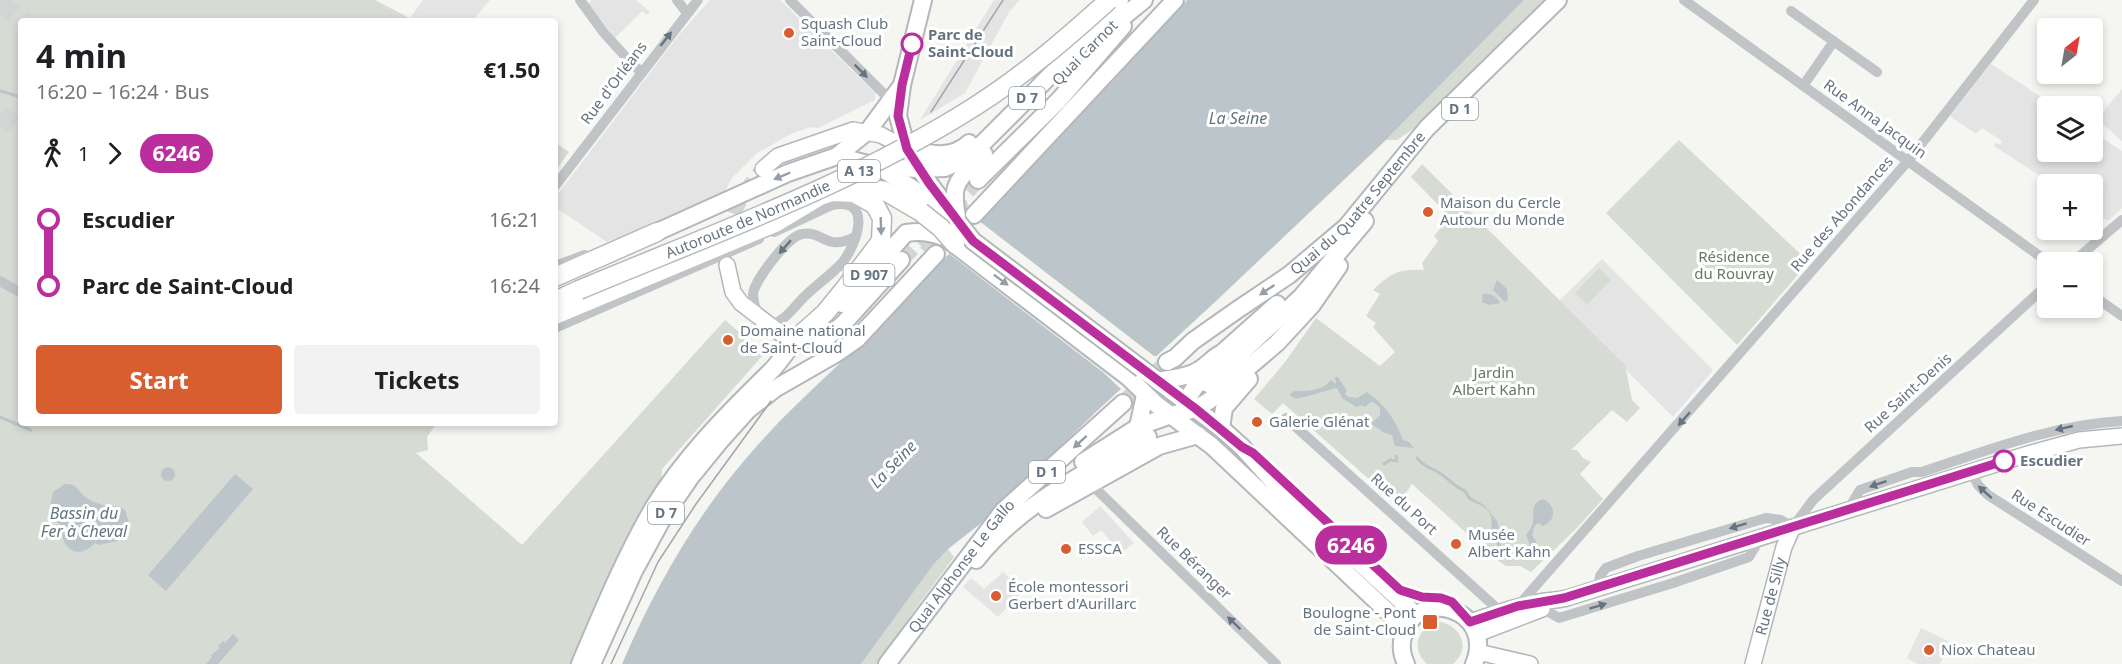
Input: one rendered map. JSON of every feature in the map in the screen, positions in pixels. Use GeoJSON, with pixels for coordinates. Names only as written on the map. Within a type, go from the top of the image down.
{"type":"FeatureCollection","features":[{"type":"Feature","properties":{"kind":"highway","name":"Autoroute de Normandie"},"geometry":{"type":"LineString","coordinates":[[558,298],[577,286],[881,149],[999,78],[1094,0]]}},
{"type":"Feature","properties":{"kind":"highway","name":"Autoroute de Normandie"},"geometry":{"type":"LineString","coordinates":[[558,289],[577,286],[818,190],[916,141],[1005,87],[1110,0]]}},
{"type":"Feature","properties":{"kind":"highway"},"geometry":{"type":"LineString","coordinates":[[729,241],[818,192],[845,185],[875,188],[896,196],[941,228],[955,244]]}},
{"type":"Feature","properties":{"kind":"highway"},"geometry":{"type":"LineString","coordinates":[[558,314],[775,223],[820,196],[832,192],[854,193],[875,205],[882,218],[881,241],[831,306],[798,337]]}},
{"type":"Feature","properties":{"kind":"highway"},"geometry":{"type":"LineString","coordinates":[[558,276],[657,232]]}},
{"type":"Feature","properties":{"kind":"main road","name":"D 907"},"geometry":{"type":"LineString","coordinates":[[923,0],[902,85],[898,119],[907,149],[919,169],[968,214],[973,241],[1135,373],[1144,395],[1221,428],[1410,621]]}},
{"type":"Feature","properties":{"kind":"main road","name":"Quai Carnot"},"geometry":{"type":"LineString","coordinates":[[907,149],[931,154],[960,151],[1020,92],[1057,50],[1110,0]]}},
{"type":"Feature","properties":{"kind":"main road","name":"Quai Carnot"},"geometry":{"type":"LineString","coordinates":[[919,169],[945,168],[962,161],[975,151],[1095,29],[1120,0]]}},
{"type":"Feature","properties":{"kind":"main road"},"geometry":{"type":"LineString","coordinates":[[1119,19],[1136,0]]}},
{"type":"Feature","properties":{"kind":"main road","name":"Quai Carnot"},"geometry":{"type":"LineString","coordinates":[[968,214],[954,197],[959,181],[1119,19],[1144,0]]}},
{"type":"Feature","properties":{"kind":"main road","name":"Quai Carnot"},"geometry":{"type":"LineString","coordinates":[[978,180],[1059,100],[1116,33],[1148,0]]}},
{"type":"Feature","properties":{"kind":"main road","name":"Quai Carnot"},"geometry":{"type":"LineString","coordinates":[[968,214],[1128,34],[1162,0]]}},
{"type":"Feature","properties":{"kind":"main road","name":"Quai Carnot"},"geometry":{"type":"LineString","coordinates":[[968,214],[1175,0]]}},
{"type":"Feature","properties":{"kind":"main road","name":"Quai du Quatre Septembre"},"geometry":{"type":"LineString","coordinates":[[1208,384],[1302,296],[1427,128],[1558,0]]}},
{"type":"Feature","properties":{"kind":"main road","name":"Quai du Quatre Septembre"},"geometry":{"type":"LineString","coordinates":[[1167,362],[1352,228],[1434,135],[1573,0]]}},
{"type":"Feature","properties":{"kind":"main road","name":"D 907"},"geometry":{"type":"LineString","coordinates":[[868,131],[902,85]]}},
{"type":"Feature","properties":{"kind":"main road"},"geometry":{"type":"LineString","coordinates":[[763,168],[778,156],[854,130],[880,135],[907,149]]}},
{"type":"Feature","properties":{"kind":"main road"},"geometry":{"type":"LineString","coordinates":[[657,232],[788,173],[837,156],[868,131]]}},
{"type":"Feature","properties":{"kind":"main road"},"geometry":{"type":"LineString","coordinates":[[837,156],[879,167],[915,190],[938,210],[968,214]]}},
{"type":"Feature","properties":{"kind":"main road","name":"D 7"},"geometry":{"type":"LineString","coordinates":[[879,167],[919,169]]}},
{"type":"Feature","properties":{"kind":"main road"},"geometry":{"type":"LineString","coordinates":[[1135,373],[1158,381],[1192,374],[1222,353],[1309,272],[1352,228]]}},
{"type":"Feature","properties":{"kind":"main road"},"geometry":{"type":"LineString","coordinates":[[981,547],[1098,480],[1152,434],[1183,412],[1210,400],[1263,356],[1312,305],[1342,262],[1352,228]]}},
{"type":"Feature","properties":{"kind":"main road","name":"D 907"},"geometry":{"type":"LineString","coordinates":[[798,337],[817,329],[830,318],[906,233],[923,231],[934,233],[955,244],[1135,373]]}},
{"type":"Feature","properties":{"kind":"main road","name":"D 7"},"geometry":{"type":"LineString","coordinates":[[592,664],[634,571],[664,516],[690,478],[748,410],[776,388],[857,339],[931,254],[851,332],[739,402]]}},
{"type":"Feature","properties":{"kind":"main road"},"geometry":{"type":"LineString","coordinates":[[727,265],[733,292],[741,303],[780,333],[815,338],[830,335],[844,323],[901,260]]}},
{"type":"Feature","properties":{"kind":"main road","name":"D 7"},"geometry":{"type":"LineString","coordinates":[[580,664],[623,567],[653,509],[679,471],[739,402],[782,360],[798,337]]}},
{"type":"Feature","properties":{"kind":"main road"},"geometry":{"type":"LineString","coordinates":[[1183,412],[1198,381],[1219,361],[1222,353]]}},
{"type":"Feature","properties":{"kind":"main road"},"geometry":{"type":"LineString","coordinates":[[1221,428],[1224,408],[1255,372],[1263,356]]}},
{"type":"Feature","properties":{"kind":"main road"},"geometry":{"type":"LineString","coordinates":[[1135,373],[1219,439],[1249,468],[1279,488]]}},
{"type":"Feature","properties":{"kind":"main road","name":"D 907"},"geometry":{"type":"LineString","coordinates":[[1158,381],[1198,435],[1410,621]]}},
{"type":"Feature","properties":{"kind":"main road"},"geometry":{"type":"LineString","coordinates":[[1144,395],[1152,434]]}},
{"type":"Feature","properties":{"kind":"main road","name":"Quai Alphonse Le Gallo"},"geometry":{"type":"LineString","coordinates":[[898,664],[981,547],[1003,511],[1123,403]]}},
{"type":"Feature","properties":{"kind":"main road"},"geometry":{"type":"LineString","coordinates":[[981,547],[1047,485],[1152,434],[1198,435]]}},
{"type":"Feature","properties":{"kind":"main road"},"geometry":{"type":"LineString","coordinates":[[1473,628],[2079,440],[2122,436]]}},
{"type":"Feature","properties":{"kind":"main road","name":"Rue de Silly"},"geometry":{"type":"LineString","coordinates":[[1753,664],[1784,547],[1793,527]]}},
{"type":"Feature","properties":{"kind":"main road","name":"Quai Alphonse Le Gallo"},"geometry":{"type":"LineString","coordinates":[[887,664],[981,547]]}},
{"type":"Feature","properties":{"kind":"main road"},"geometry":{"type":"LineString","coordinates":[[1473,628],[1501,612],[1518,606],[1537,602],[1547,605]]}},
{"type":"Feature","properties":{"kind":"main road"},"geometry":{"type":"LineString","coordinates":[[1406,664],[1401,645],[1410,621],[1427,609],[1442,607],[1457,611],[1473,628],[1476,658],[1530,664]]}},
{"type":"Feature","properties":{"kind":"street"},"geometry":{"type":"LineString","coordinates":[[580,0],[604,33],[635,68],[641,71]]}},
{"type":"Feature","properties":{"kind":"street"},"geometry":{"type":"LineString","coordinates":[[677,0],[687,13]]}},
{"type":"Feature","properties":{"kind":"street","name":"Rue d'Orléans"},"geometry":{"type":"LineString","coordinates":[[558,182],[641,71],[698,0]]}},
{"type":"Feature","properties":{"kind":"street"},"geometry":{"type":"LineString","coordinates":[[790,0],[891,100]]}},
{"type":"Feature","properties":{"kind":"street","name":"Rue Anna Jacquin"},"geometry":{"type":"LineString","coordinates":[[1684,0],[2037,254]]}},
{"type":"Feature","properties":{"kind":"street","name":"Rue des Abondances"},"geometry":{"type":"LineString","coordinates":[[1518,606],[1908,161],[2034,0]]}},
{"type":"Feature","properties":{"kind":"street"},"geometry":{"type":"LineString","coordinates":[[1791,11],[1877,72]]}},
{"type":"Feature","properties":{"kind":"street"},"geometry":{"type":"LineString","coordinates":[[1803,86],[1834,41]]}},
{"type":"Feature","properties":{"kind":"street"},"geometry":{"type":"LineString","coordinates":[[558,327],[832,205],[841,203],[851,205],[857,212],[859,227],[856,237],[842,262],[782,320],[764,322],[753,294],[756,282],[794,236],[810,233],[830,242],[840,243],[856,237]]}},
{"type":"Feature","properties":{"kind":"street"},"geometry":{"type":"LineString","coordinates":[[2085,252],[2122,220]]}},
{"type":"Feature","properties":{"kind":"street"},"geometry":{"type":"LineString","coordinates":[[558,265],[600,249],[657,232]]}},
{"type":"Feature","properties":{"kind":"street"},"geometry":{"type":"LineString","coordinates":[[0,281],[18,291]]}},
{"type":"Feature","properties":{"kind":"street","name":"Rue Saint-Denis"},"geometry":{"type":"LineString","coordinates":[[1793,527],[1813,500],[2037,294]]}},
{"type":"Feature","properties":{"kind":"street"},"geometry":{"type":"LineString","coordinates":[[2103,303],[2122,316]]}},
{"type":"Feature","properties":{"kind":"street","name":"Rue du Port"},"geometry":{"type":"LineString","coordinates":[[1286,418],[1501,612]]}},
{"type":"Feature","properties":{"kind":"street"},"geometry":{"type":"LineString","coordinates":[[1848,510],[1860,490],[1912,472],[1922,472],[2034,435],[2081,425],[2122,421]]}},
{"type":"Feature","properties":{"kind":"street","name":"Rue Escudier"},"geometry":{"type":"LineString","coordinates":[[1971,472],[1978,485],[1989,496],[2122,581]]}},
{"type":"Feature","properties":{"kind":"street","name":"Rue Béranger"},"geometry":{"type":"LineString","coordinates":[[1098,480],[1098,491],[1276,664]]}},
{"type":"Feature","properties":{"kind":"street"},"geometry":{"type":"LineString","coordinates":[[1598,588],[1600,576],[1606,568],[1638,556],[1766,518],[1781,520],[1793,527]]}},
{"type":"Feature","properties":{"kind":"street"},"geometry":{"type":"LineString","coordinates":[[1545,576],[1547,605],[1559,618],[1673,583],[1749,556],[1755,547],[1755,539]]}},
{"type":"Feature","properties":{"kind":"shaded area"},"geometry":{"type":"Polygon","coordinates":[[[423,0],[490,0],[475,18],[410,18],[423,0]]]}},
{"type":"Feature","properties":{"kind":"shaded area"},"geometry":{"type":"Polygon","coordinates":[[[592,0],[636,0],[650,12],[647,15],[642,11],[615,38],[588,3],[592,0]]]}},
{"type":"Feature","properties":{"kind":"shaded area"},"geometry":{"type":"Polygon","coordinates":[[[710,0],[780,0],[875,93],[875,100],[818,128],[810,127],[791,134],[757,153],[732,178],[722,197],[620,240],[618,238],[607,242],[558,209],[558,194],[678,36],[710,0]]]}},
{"type":"Feature","properties":{"kind":"shaded area"},"geometry":{"type":"Polygon","coordinates":[[[994,0],[1020,0],[1009,12],[965,93],[920,120],[994,0]]]}},
{"type":"Feature","properties":{"kind":"shaded area"},"geometry":{"type":"Polygon","coordinates":[[[1991,64],[2040,96],[2037,96],[2037,162],[2103,162],[2103,139],[2122,151],[2122,208],[2108,221],[2103,218],[2103,174],[2037,174],[1994,146],[1996,143],[2000,145],[2002,141],[1982,128],[1976,134],[1950,116],[1991,64]]]}},
{"type":"Feature","properties":{"kind":"shaded area"},"geometry":{"type":"Polygon","coordinates":[[[2122,89],[2122,141],[2103,124],[2103,112],[2122,89]]]}},
{"type":"Feature","properties":{"kind":"shaded area"},"geometry":{"type":"Polygon","coordinates":[[[1602,259],[1713,370],[1673,417],[1558,302],[1602,259]]]}},
{"type":"Feature","properties":{"kind":"shaded area","name":"ESSCA"},"geometry":{"type":"Polygon","coordinates":[[[1100,506],[1134,543],[1121,553],[1101,530],[1093,536],[1082,522],[1100,506]]]}},
{"type":"Feature","properties":{"kind":"shaded area","name":"École montessori Gerbert d'Aurillarc"},"geometry":{"type":"Polygon","coordinates":[[[1003,572],[1023,591],[998,617],[963,587],[971,578],[984,589],[1003,572]]]}},
{"type":"Feature","properties":{"kind":"shaded area","name":"Niox Chateau"},"geometry":{"type":"Polygon","coordinates":[[[1921,628],[1950,642],[1940,664],[1918,664],[1907,658],[1921,628]]]}},
{"type":"Feature","properties":{"kind":"green space","name":"Domaine national de Saint-Cloud"},"geometry":{"type":"Polygon","coordinates":[[[0,0],[375,0],[409,18],[18,18],[18,426],[435,426],[427,437],[428,450],[416,453],[522,545],[725,320],[764,354],[662,469],[658,490],[643,505],[574,664],[0,664],[0,0]]]}},
{"type":"Feature","properties":{"kind":"green space"},"geometry":{"type":"Polygon","coordinates":[[[1524,0],[1550,0],[1429,118],[1397,140],[1386,140],[1524,0]]]}},
{"type":"Feature","properties":{"kind":"green space","name":"Résidence du Rouvray"},"geometry":{"type":"Polygon","coordinates":[[[1679,140],[1809,262],[1737,345],[1606,213],[1679,140]]]}},
{"type":"Feature","properties":{"kind":"green space"},"geometry":{"type":"Polygon","coordinates":[[[558,144],[569,152],[558,168],[558,144]]]}},
{"type":"Feature","properties":{"kind":"green space","name":"Jardin Albert Kahn"},"geometry":{"type":"Polygon","coordinates":[[[1422,164],[1625,365],[1632,400],[1640,408],[1627,422],[1612,410],[1571,450],[1577,450],[1583,458],[1591,462],[1580,474],[1603,499],[1577,528],[1531,572],[1520,566],[1506,566],[1494,558],[1412,484],[1398,505],[1283,403],[1272,414],[1254,399],[1285,362],[1316,318],[1380,366],[1395,352],[1373,327],[1376,323],[1366,316],[1380,294],[1373,290],[1396,273],[1424,270],[1422,263],[1438,241],[1434,236],[1450,217],[1411,177],[1422,164]]]}},
{"type":"Feature","properties":{"kind":"green space"},"geometry":{"type":"Polygon","coordinates":[[[1599,268],[1611,280],[1587,305],[1575,293],[1599,268]]]}},
{"type":"Feature","properties":{"kind":"green space"},"geometry":{"type":"Polygon","coordinates":[[[948,549],[954,557],[878,664],[861,664],[934,564],[948,549]]]}},
{"type":"Feature","properties":{"kind":"green space"},"geometry":{"type":"Polygon","coordinates":[[[1441,622],[1459,634],[1463,645],[1462,652],[1453,664],[1427,664],[1418,651],[1419,638],[1427,628],[1441,622]]]}},
{"type":"Feature","properties":{"kind":"water","name":"La Seine"},"geometry":{"type":"Polygon","coordinates":[[[1187,0],[1524,0],[1386,140],[980,524],[948,549],[934,564],[861,664],[622,664],[675,558],[724,485],[743,462],[800,401],[881,325],[1187,0]]]}},
{"type":"Feature","properties":{"kind":"water"},"geometry":{"type":"Polygon","coordinates":[[[1497,280],[1507,289],[1508,300],[1505,302],[1493,290],[1497,280]]]}},
{"type":"Feature","properties":{"kind":"water"},"geometry":{"type":"Polygon","coordinates":[[[1483,294],[1497,298],[1500,303],[1490,305],[1482,302],[1483,294]]]}},
{"type":"Feature","properties":{"kind":"water"},"geometry":{"type":"Polygon","coordinates":[[[1335,377],[1338,377],[1348,397],[1357,398],[1367,392],[1379,401],[1393,419],[1403,440],[1409,442],[1414,448],[1395,446],[1392,435],[1371,424],[1380,415],[1380,408],[1375,403],[1371,402],[1365,407],[1362,405],[1356,407],[1342,398],[1337,388],[1296,399],[1289,395],[1294,391],[1319,389],[1331,380],[1336,384],[1335,377]]]}},
{"type":"Feature","properties":{"kind":"water"},"geometry":{"type":"Polygon","coordinates":[[[168,467],[173,469],[175,474],[173,479],[168,481],[163,479],[161,474],[163,469],[168,467]]]}},
{"type":"Feature","properties":{"kind":"water"},"geometry":{"type":"Polygon","coordinates":[[[235,474],[253,489],[166,591],[148,575],[235,474]]]}},
{"type":"Feature","properties":{"kind":"water","name":"Bassin du Fer à Cheval"},"geometry":{"type":"Polygon","coordinates":[[[65,484],[74,486],[86,498],[95,502],[125,510],[129,522],[124,536],[117,541],[99,545],[95,543],[83,551],[77,552],[67,546],[62,535],[62,527],[55,520],[50,507],[53,492],[65,484]]]}},
{"type":"Feature","properties":{"kind":"water"},"geometry":{"type":"Polygon","coordinates":[[[1469,496],[1484,505],[1497,521],[1500,533],[1498,538],[1505,557],[1508,559],[1520,554],[1530,545],[1526,535],[1532,525],[1536,503],[1543,499],[1547,502],[1552,509],[1553,516],[1543,526],[1538,523],[1534,527],[1532,535],[1537,543],[1524,553],[1508,560],[1505,558],[1501,552],[1493,535],[1490,514],[1484,507],[1467,498],[1469,496]]]}},
{"type":"Feature","properties":{"kind":"water"},"geometry":{"type":"Polygon","coordinates":[[[233,634],[239,640],[218,664],[206,664],[212,657],[211,655],[220,648],[218,646],[223,641],[225,643],[233,634]]]}},
{"type":"Feature","properties":{"kind":"pier"},"geometry":{"type":"Polygon","coordinates":[[[978,220],[1158,357],[1123,391],[1104,373],[947,252],[978,220]]]}},
{"type":"Feature","properties":{"kind":"waterway"},"geometry":{"type":"LineString","coordinates":[[0,91],[18,96]]}},
{"type":"Feature","properties":{"kind":"waterway"},"geometry":{"type":"LineString","coordinates":[[0,417],[18,425]]}},
{"type":"Feature","properties":{"kind":"waterway"},"geometry":{"type":"LineString","coordinates":[[21,426],[31,430]]}},
{"type":"Feature","properties":{"kind":"waterway"},"geometry":{"type":"LineString","coordinates":[[1384,464],[1390,460],[1397,461],[1396,456]]}},
{"type":"Feature","properties":{"kind":"waterway"},"geometry":{"type":"LineString","coordinates":[[1417,458],[1465,491],[1468,496]]}},
{"type":"Feature","properties":{"kind":"tunnel"},"geometry":{"type":"LineString","coordinates":[[0,3],[21,18]]}},
{"type":"Feature","properties":{"kind":"tunnel"},"geometry":{"type":"LineString","coordinates":[[0,114],[18,128]]}},
{"type":"Feature","properties":{"kind":"tunnel"},"geometry":{"type":"LineString","coordinates":[[728,236],[732,217],[740,200],[763,169]]}},
{"type":"Feature","properties":{"kind":"tunnel"},"geometry":{"type":"LineString","coordinates":[[901,260],[978,180]]}},
{"type":"Feature","properties":{"kind":"tunnel"},"geometry":{"type":"LineString","coordinates":[[926,253],[971,206]]}},
{"type":"Feature","properties":{"kind":"tunnel"},"geometry":{"type":"LineString","coordinates":[[1123,403],[1167,362]]}},
{"type":"Feature","properties":{"kind":"tram line"},"geometry":{"type":"LineString","coordinates":[[931,112],[1003,0]]}},
{"type":"Feature","properties":{"kind":"tram line"},"geometry":{"type":"LineString","coordinates":[[611,664],[658,562],[696,504],[771,401]]}},
{"type":"Feature","properties":{"kind":"bus line","name":"6246"},"geometry":{"type":"LineString","coordinates":[[912,44],[902,85],[898,116],[907,149],[929,183],[973,241],[1221,428],[1242,447],[1253,453],[1400,590],[1422,597],[1441,598],[1452,602],[1470,622],[1518,606],[1552,602],[2004,461]]}},
{"type":"Feature","properties":{"kind":"place","name":"Squash Club Saint-Cloud"},"geometry":{"type":"Point","coordinates":[789,33]}},
{"type":"Feature","properties":{"kind":"place","name":"Parc de Saint-Cloud"},"geometry":{"type":"Point","coordinates":[912,44]}},
{"type":"Feature","properties":{"kind":"place","name":"Maison du Cercle Autour du Monde"},"geometry":{"type":"Point","coordinates":[1428,212]}},
{"type":"Feature","properties":{"kind":"place","name":"Domaine national de Saint-Cloud"},"geometry":{"type":"Point","coordinates":[728,340]}},
{"type":"Feature","properties":{"kind":"place","name":"Galerie Glénat"},"geometry":{"type":"Point","coordinates":[1257,422]}},
{"type":"Feature","properties":{"kind":"place","name":"Escudier"},"geometry":{"type":"Point","coordinates":[2004,461]}},
{"type":"Feature","properties":{"kind":"place","name":"Musée Albert Kahn"},"geometry":{"type":"Point","coordinates":[1456,544]}},
{"type":"Feature","properties":{"kind":"place","name":"ESSCA"},"geometry":{"type":"Point","coordinates":[1066,549]}},
{"type":"Feature","properties":{"kind":"place","name":"École montessori Gerbert d'Aurillarc"},"geometry":{"type":"Point","coordinates":[996,596]}},
{"type":"Feature","properties":{"kind":"place","name":"Boulogne - Pont de Saint-Cloud"},"geometry":{"type":"Point","coordinates":[1430,622]}},
{"type":"Feature","properties":{"kind":"place","name":"Niox Chateau"},"geometry":{"type":"Point","coordinates":[1929,650]}}]}
